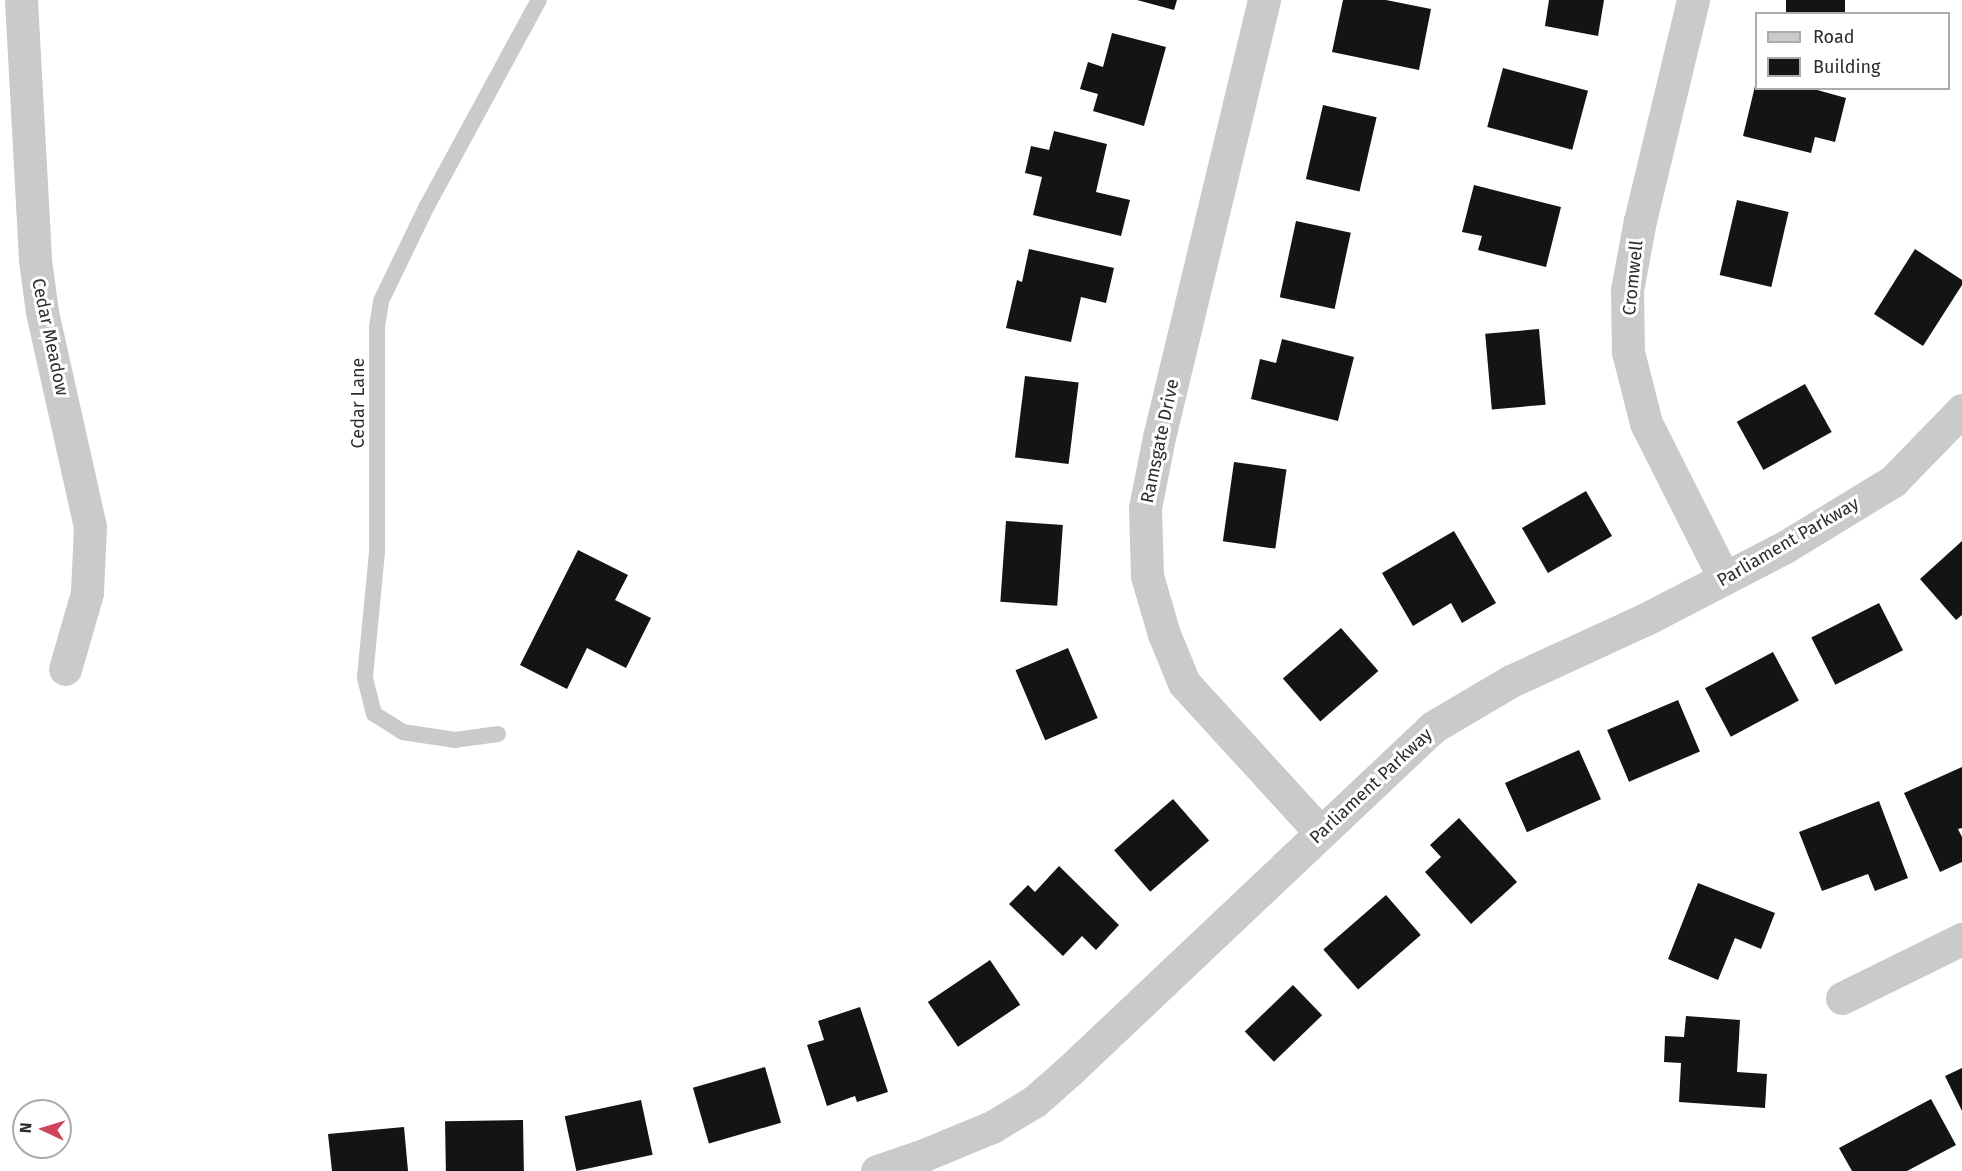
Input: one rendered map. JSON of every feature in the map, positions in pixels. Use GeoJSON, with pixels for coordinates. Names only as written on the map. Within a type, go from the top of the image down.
{"type":"FeatureCollection","features":[{"type":"Feature","properties":{"kind":"street","name":"Cedar Meadow"},"geometry":{"type":"LineString","coordinates":[[21,0],[11,57],[34,260],[42,312],[90,526],[87,593],[65,669]]}},
{"type":"Feature","properties":{"kind":"street","name":"Ramsgate Drive"},"geometry":{"type":"LineString","coordinates":[[1264,0],[1156,449],[1145,508],[1147,576],[1164,634],[1184,683],[1321,833]]}},
{"type":"Feature","properties":{"kind":"street","name":"Cromwell"},"geometry":{"type":"LineString","coordinates":[[1693,0],[1640,220],[1627,290],[1628,352],[1646,423],[1724,578]]}},
{"type":"Feature","properties":{"kind":"street","name":"Parliament Parkway"},"geometry":{"type":"LineString","coordinates":[[877,1171],[992,1127],[1035,1101],[1432,727],[1511,681],[1646,619],[1785,547],[1893,481],[1962,410]]}},
{"type":"Feature","properties":{"kind":"street"},"geometry":{"type":"LineString","coordinates":[[1842,998],[1962,939]]}},
{"type":"Feature","properties":{"kind":"lane","name":"Cedar Lane"},"geometry":{"type":"LineString","coordinates":[[498,734],[454,740],[404,732],[374,714],[365,677],[376,552],[377,327],[381,301],[427,206],[539,0]]}},
{"type":"Feature","properties":{"kind":"building"},"geometry":{"type":"Polygon","coordinates":[[[1137,0],[1177,0],[1174,10],[1137,0]]]}},
{"type":"Feature","properties":{"kind":"building"},"geometry":{"type":"Polygon","coordinates":[[[1343,0],[1386,0],[1431,9],[1419,70],[1332,52],[1343,0]]]}},
{"type":"Feature","properties":{"kind":"building"},"geometry":{"type":"Polygon","coordinates":[[[1549,0],[1604,0],[1598,36],[1545,26],[1549,0]]]}},
{"type":"Feature","properties":{"kind":"building"},"geometry":{"type":"Polygon","coordinates":[[[1786,0],[1845,0],[1845,12],[1786,12],[1786,0]]]}},
{"type":"Feature","properties":{"kind":"building"},"geometry":{"type":"Polygon","coordinates":[[[1112,33],[1166,47],[1144,126],[1093,111],[1098,94],[1080,89],[1088,62],[1103,67],[1112,33]]]}},
{"type":"Feature","properties":{"kind":"building"},"geometry":{"type":"Polygon","coordinates":[[[1503,68],[1588,91],[1572,150],[1487,127],[1503,68]]]}},
{"type":"Feature","properties":{"kind":"building"},"geometry":{"type":"Polygon","coordinates":[[[1755,86],[1755,90],[1817,90],[1846,98],[1835,142],[1815,137],[1811,153],[1743,136],[1755,86]]]}},
{"type":"Feature","properties":{"kind":"building"},"geometry":{"type":"Polygon","coordinates":[[[1323,105],[1377,117],[1359,191],[1306,179],[1323,105]]]}},
{"type":"Feature","properties":{"kind":"building"},"geometry":{"type":"Polygon","coordinates":[[[1054,131],[1107,144],[1096,192],[1130,200],[1121,236],[1033,215],[1042,177],[1025,173],[1031,146],[1049,150],[1054,131]]]}},
{"type":"Feature","properties":{"kind":"building"},"geometry":{"type":"Polygon","coordinates":[[[1474,185],[1561,207],[1546,267],[1478,250],[1482,236],[1462,232],[1474,185]]]}},
{"type":"Feature","properties":{"kind":"building"},"geometry":{"type":"Polygon","coordinates":[[[1737,200],[1789,212],[1771,287],[1720,275],[1737,200]]]}},
{"type":"Feature","properties":{"kind":"building"},"geometry":{"type":"Polygon","coordinates":[[[1296,221],[1351,233],[1335,309],[1280,297],[1296,221]]]}},
{"type":"Feature","properties":{"kind":"building"},"geometry":{"type":"Polygon","coordinates":[[[1029,249],[1114,268],[1106,303],[1081,297],[1071,342],[1006,328],[1017,280],[1022,282],[1029,249]]]}},
{"type":"Feature","properties":{"kind":"building"},"geometry":{"type":"Polygon","coordinates":[[[1915,249],[1962,280],[1962,285],[1923,346],[1874,314],[1915,249]]]}},
{"type":"Feature","properties":{"kind":"building"},"geometry":{"type":"Polygon","coordinates":[[[1539,329],[1546,405],[1492,409],[1485,334],[1539,329]]]}},
{"type":"Feature","properties":{"kind":"building"},"geometry":{"type":"Polygon","coordinates":[[[1282,339],[1354,357],[1338,421],[1251,399],[1260,359],[1276,363],[1282,339]]]}},
{"type":"Feature","properties":{"kind":"building"},"geometry":{"type":"Polygon","coordinates":[[[1025,376],[1079,383],[1069,464],[1015,457],[1025,376]]]}},
{"type":"Feature","properties":{"kind":"building"},"geometry":{"type":"Polygon","coordinates":[[[1805,384],[1832,432],[1763,470],[1737,422],[1805,384]]]}},
{"type":"Feature","properties":{"kind":"building"},"geometry":{"type":"Polygon","coordinates":[[[1234,462],[1286,469],[1275,549],[1223,541],[1234,462]]]}},
{"type":"Feature","properties":{"kind":"building"},"geometry":{"type":"Polygon","coordinates":[[[1586,491],[1612,536],[1548,573],[1522,528],[1586,491]]]}},
{"type":"Feature","properties":{"kind":"building"},"geometry":{"type":"Polygon","coordinates":[[[1006,521],[1063,525],[1057,606],[1000,602],[1006,521]]]}},
{"type":"Feature","properties":{"kind":"building"},"geometry":{"type":"Polygon","coordinates":[[[1454,531],[1496,603],[1462,623],[1451,603],[1413,626],[1382,573],[1454,531]]]}},
{"type":"Feature","properties":{"kind":"building"},"geometry":{"type":"Polygon","coordinates":[[[1962,541],[1962,615],[1956,620],[1920,579],[1962,541]]]}},
{"type":"Feature","properties":{"kind":"building"},"geometry":{"type":"Polygon","coordinates":[[[578,550],[628,575],[615,600],[651,618],[626,668],[587,648],[567,689],[520,665],[578,550]]]}},
{"type":"Feature","properties":{"kind":"building"},"geometry":{"type":"Polygon","coordinates":[[[1879,603],[1903,650],[1835,685],[1811,638],[1879,603]]]}},
{"type":"Feature","properties":{"kind":"building"},"geometry":{"type":"Polygon","coordinates":[[[1341,628],[1378,671],[1320,722],[1283,679],[1341,628]]]}},
{"type":"Feature","properties":{"kind":"building"},"geometry":{"type":"Polygon","coordinates":[[[1068,648],[1098,718],[1045,740],[1016,670],[1068,648]]]}},
{"type":"Feature","properties":{"kind":"building"},"geometry":{"type":"Polygon","coordinates":[[[1773,652],[1799,701],[1731,737],[1705,688],[1773,652]]]}},
{"type":"Feature","properties":{"kind":"building"},"geometry":{"type":"Polygon","coordinates":[[[1678,700],[1700,752],[1629,782],[1607,730],[1678,700]]]}},
{"type":"Feature","properties":{"kind":"building"},"geometry":{"type":"Polygon","coordinates":[[[1579,750],[1601,799],[1527,832],[1505,783],[1579,750]]]}},
{"type":"Feature","properties":{"kind":"building"},"geometry":{"type":"Polygon","coordinates":[[[1962,767],[1962,828],[1958,829],[1962,837],[1962,862],[1940,872],[1904,793],[1962,767]]]}},
{"type":"Feature","properties":{"kind":"building"},"geometry":{"type":"Polygon","coordinates":[[[1173,799],[1209,841],[1150,892],[1114,850],[1173,799]]]}},
{"type":"Feature","properties":{"kind":"building"},"geometry":{"type":"Polygon","coordinates":[[[1879,801],[1908,878],[1875,891],[1868,874],[1822,891],[1799,832],[1879,801]]]}},
{"type":"Feature","properties":{"kind":"building"},"geometry":{"type":"Polygon","coordinates":[[[1459,818],[1517,882],[1471,924],[1425,872],[1441,857],[1430,845],[1459,818]]]}},
{"type":"Feature","properties":{"kind":"building"},"geometry":{"type":"Polygon","coordinates":[[[1059,866],[1119,925],[1096,950],[1082,936],[1063,956],[1009,904],[1028,885],[1035,892],[1059,866]]]}},
{"type":"Feature","properties":{"kind":"building"},"geometry":{"type":"Polygon","coordinates":[[[1698,883],[1775,913],[1761,949],[1735,938],[1718,980],[1668,959],[1698,883]]]}},
{"type":"Feature","properties":{"kind":"building"},"geometry":{"type":"Polygon","coordinates":[[[1386,895],[1421,935],[1358,989],[1323,949],[1386,895]]]}},
{"type":"Feature","properties":{"kind":"building"},"geometry":{"type":"Polygon","coordinates":[[[990,960],[1020,1005],[958,1047],[928,1002],[990,960]]]}},
{"type":"Feature","properties":{"kind":"building"},"geometry":{"type":"Polygon","coordinates":[[[1293,985],[1322,1015],[1274,1062],[1245,1032],[1293,985]]]}},
{"type":"Feature","properties":{"kind":"building"},"geometry":{"type":"Polygon","coordinates":[[[860,1007],[888,1092],[857,1102],[855,1096],[827,1106],[807,1045],[824,1040],[818,1021],[860,1007]]]}},
{"type":"Feature","properties":{"kind":"building"},"geometry":{"type":"Polygon","coordinates":[[[1686,1016],[1740,1020],[1737,1072],[1767,1074],[1765,1108],[1679,1102],[1681,1063],[1664,1062],[1665,1036],[1684,1037],[1686,1016]]]}},
{"type":"Feature","properties":{"kind":"building"},"geometry":{"type":"Polygon","coordinates":[[[765,1067],[781,1123],[709,1143],[693,1088],[765,1067]]]}},
{"type":"Feature","properties":{"kind":"building"},"geometry":{"type":"Polygon","coordinates":[[[1962,1068],[1962,1111],[1945,1076],[1962,1068]]]}},
{"type":"Feature","properties":{"kind":"building"},"geometry":{"type":"Polygon","coordinates":[[[1931,1099],[1956,1145],[1907,1171],[1852,1171],[1839,1148],[1931,1099]]]}},
{"type":"Feature","properties":{"kind":"building"},"geometry":{"type":"Polygon","coordinates":[[[641,1100],[653,1155],[576,1171],[565,1116],[641,1100]]]}},
{"type":"Feature","properties":{"kind":"building"},"geometry":{"type":"Polygon","coordinates":[[[523,1120],[524,1171],[446,1171],[445,1121],[523,1120]]]}},
{"type":"Feature","properties":{"kind":"building"},"geometry":{"type":"Polygon","coordinates":[[[404,1127],[408,1171],[332,1171],[328,1134],[404,1127]]]}}]}
